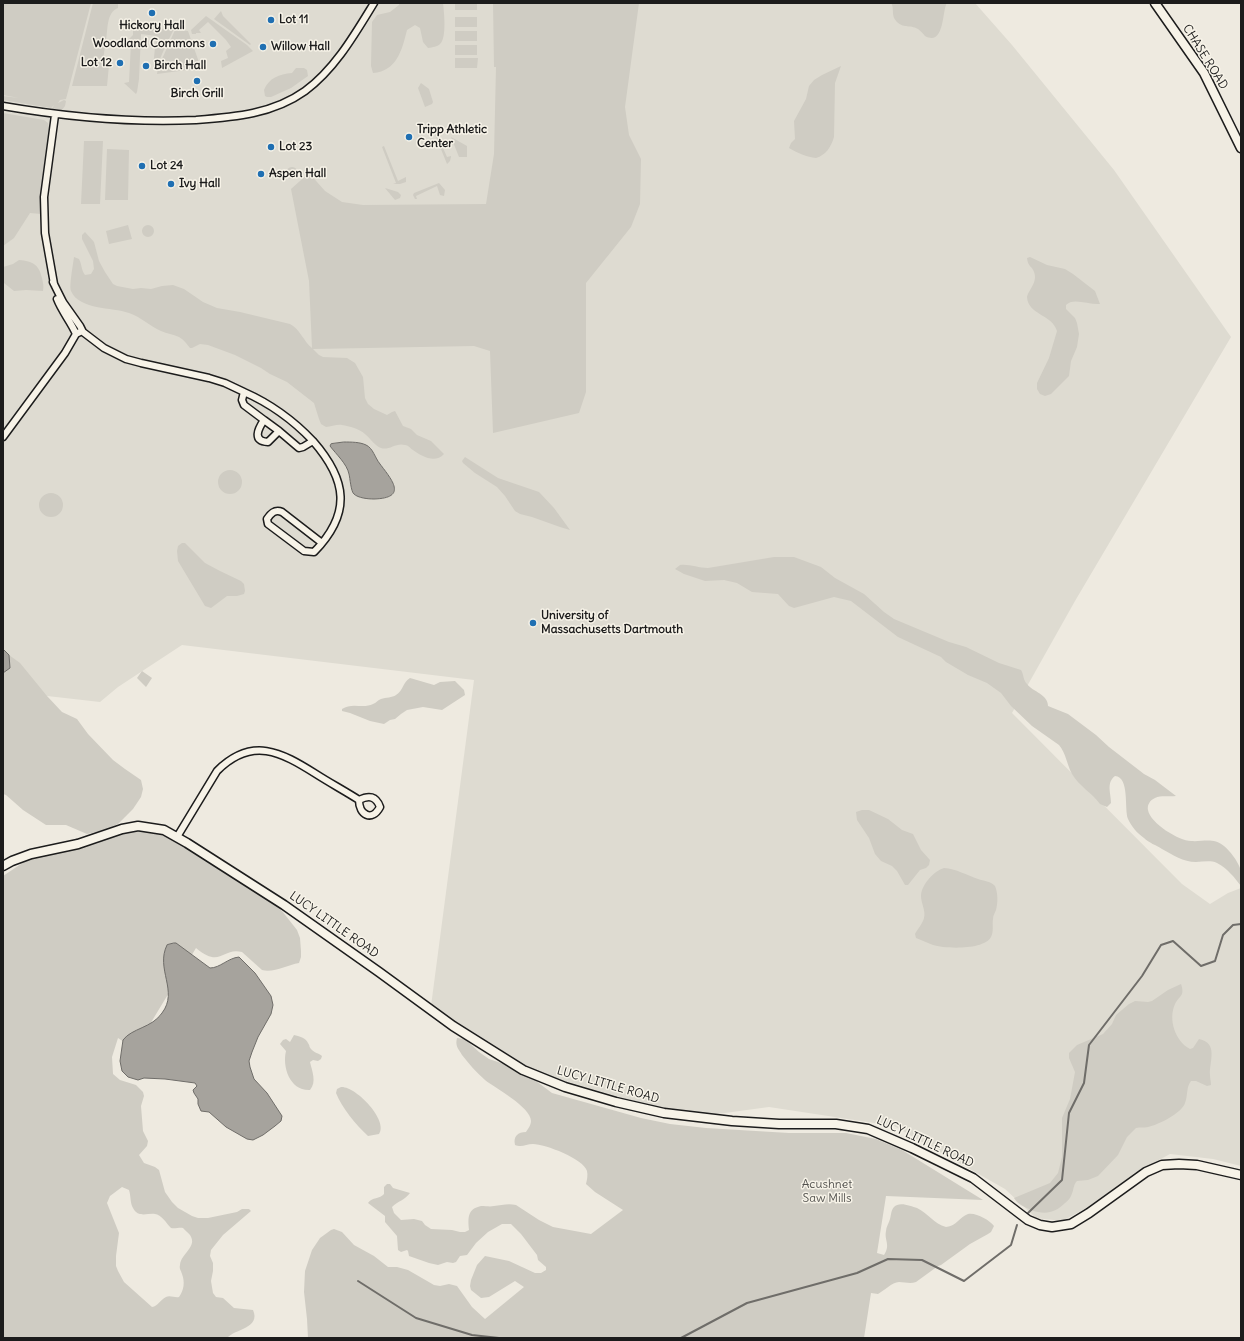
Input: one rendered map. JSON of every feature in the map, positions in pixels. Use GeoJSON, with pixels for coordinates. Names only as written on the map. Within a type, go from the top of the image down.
{"type":"FeatureCollection","features":[{"type":"Feature","properties":{"kind":"street"},"geometry":{"type":"LineString","coordinates":[[3,106],[55,115],[99,119],[151,121],[216,118],[254,114],[298,96],[323,76],[337,59],[374,3]]}},
{"type":"Feature","properties":{"kind":"street","name":"CHASE ROAD"},"geometry":{"type":"LineString","coordinates":[[1155,3],[1204,73],[1241,148]]}},
{"type":"Feature","properties":{"kind":"street"},"geometry":{"type":"LineString","coordinates":[[55,115],[44,197],[45,233],[54,290],[64,315],[80,333],[104,348],[126,359],[225,383],[256,398],[296,425],[313,441],[334,471],[339,482],[339,515],[334,526],[322,543],[314,552],[304,551],[268,524],[267,519],[274,511],[277,510],[282,512],[322,543]]}},
{"type":"Feature","properties":{"kind":"street"},"geometry":{"type":"LineString","coordinates":[[3,437],[80,333]]}},
{"type":"Feature","properties":{"kind":"street"},"geometry":{"type":"LineString","coordinates":[[244,392],[242,400],[244,405],[299,448],[313,441]]}},
{"type":"Feature","properties":{"kind":"street"},"geometry":{"type":"LineString","coordinates":[[264,420],[258,428],[257,433],[262,442],[268,442],[279,431]]}},
{"type":"Feature","properties":{"kind":"street"},"geometry":{"type":"LineString","coordinates":[[177,837],[217,771],[225,763],[244,753],[254,751],[274,752],[299,763],[359,800]]}},
{"type":"Feature","properties":{"kind":"street","name":"LUCY LITTLE ROAD"},"geometry":{"type":"LineString","coordinates":[[3,866],[31,854],[78,844],[103,835],[133,827],[138,826],[164,830],[284,905],[378,970],[453,1026],[523,1070],[565,1087],[616,1102],[664,1113],[732,1121],[779,1124],[836,1124],[868,1129],[912,1148],[973,1178],[1028,1220],[1052,1227],[1070,1224],[1089,1213],[1146,1172],[1162,1165],[1197,1165],[1241,1175]]}},
{"type":"Feature","properties":{"kind":"shaded area","name":"University of Massachusetts Dartmouth"},"geometry":{"type":"Polygon","coordinates":[[[3,3],[975,3],[1012,45],[1114,170],[1231,337],[1075,601],[1012,713],[1182,884],[1210,904],[1228,893],[1241,888],[1241,1166],[1213,1159],[1170,1154],[1135,1173],[1096,1203],[1062,1221],[1036,1218],[1005,1189],[894,1126],[769,1107],[710,1115],[669,1110],[538,1073],[483,1042],[431,1006],[474,680],[182,645],[118,687],[100,702],[12,692],[3,696],[3,3]]]}},
{"type":"Feature","properties":{"kind":"shaded area"},"geometry":{"type":"Polygon","coordinates":[[[344,442],[361,443],[370,448],[392,482],[394,492],[391,495],[385,498],[372,499],[354,494],[352,491],[348,470],[330,446],[331,444],[344,442]]]}},
{"type":"Feature","properties":{"kind":"shaded area"},"geometry":{"type":"Polygon","coordinates":[[[3,649],[9,655],[10,668],[3,673],[3,649]]]}},
{"type":"Feature","properties":{"kind":"shaded area"},"geometry":{"type":"Polygon","coordinates":[[[174,943],[210,968],[214,968],[231,959],[239,957],[255,973],[271,996],[273,1005],[271,1014],[258,1037],[249,1061],[254,1079],[267,1093],[282,1116],[281,1121],[275,1126],[253,1140],[247,1139],[226,1127],[209,1112],[201,1111],[198,1104],[198,1099],[193,1090],[197,1086],[195,1083],[165,1079],[144,1078],[138,1080],[128,1077],[122,1071],[120,1061],[123,1040],[131,1033],[153,1022],[158,1018],[167,1005],[168,988],[164,954],[167,945],[174,943]]]}},
{"type":"Feature","properties":{"kind":"green space"},"geometry":{"type":"Polygon","coordinates":[[[3,3],[91,3],[66,99],[60,100],[58,103],[64,100],[66,101],[62,110],[52,109],[54,105],[51,108],[3,100],[3,96],[19,98],[3,95],[3,3]]]}},
{"type":"Feature","properties":{"kind":"green space"},"geometry":{"type":"Polygon","coordinates":[[[93,3],[118,3],[118,8],[111,13],[109,18],[104,52],[104,63],[109,65],[107,86],[72,86],[93,3]]]}},
{"type":"Feature","properties":{"kind":"green space"},"geometry":{"type":"Polygon","coordinates":[[[399,3],[443,3],[444,36],[438,46],[428,48],[423,42],[420,28],[415,25],[407,30],[403,45],[393,64],[388,68],[373,73],[371,66],[372,22],[377,15],[390,12],[399,5],[399,3]]]}},
{"type":"Feature","properties":{"kind":"green space"},"geometry":{"type":"Polygon","coordinates":[[[455,3],[477,3],[477,10],[455,10],[455,3]]]}},
{"type":"Feature","properties":{"kind":"green space"},"geometry":{"type":"Polygon","coordinates":[[[493,3],[639,3],[625,107],[629,135],[641,159],[640,204],[631,227],[586,283],[586,392],[579,413],[493,433],[490,351],[474,346],[313,349],[323,357],[347,358],[355,363],[363,377],[365,398],[368,404],[374,409],[387,415],[395,411],[403,426],[411,429],[417,435],[431,441],[444,454],[440,457],[432,459],[420,455],[408,446],[402,444],[384,449],[379,447],[363,432],[357,429],[340,425],[326,427],[321,424],[314,403],[287,382],[235,355],[208,345],[200,344],[190,348],[179,337],[161,331],[129,313],[88,305],[75,297],[71,291],[74,257],[79,259],[85,275],[91,274],[94,269],[93,261],[82,239],[82,235],[85,232],[94,242],[99,261],[113,284],[133,289],[151,289],[173,285],[184,289],[203,302],[217,308],[290,324],[297,329],[312,348],[309,281],[291,189],[309,173],[325,191],[342,202],[363,205],[486,204],[494,154],[496,67],[494,67],[493,3]]]}},
{"type":"Feature","properties":{"kind":"green space"},"geometry":{"type":"Polygon","coordinates":[[[891,3],[947,3],[942,26],[939,32],[936,36],[931,38],[925,36],[915,28],[900,24],[894,18],[891,3]]]}},
{"type":"Feature","properties":{"kind":"green space"},"geometry":{"type":"Polygon","coordinates":[[[221,11],[223,16],[251,44],[250,45],[214,19],[221,11]]]}},
{"type":"Feature","properties":{"kind":"green space"},"geometry":{"type":"Polygon","coordinates":[[[206,16],[247,45],[253,51],[222,68],[221,61],[228,58],[226,51],[231,47],[226,40],[208,22],[199,30],[201,33],[192,34],[191,30],[206,16]]]}},
{"type":"Feature","properties":{"kind":"green space"},"geometry":{"type":"Polygon","coordinates":[[[455,17],[477,17],[477,27],[455,27],[455,17]]]}},
{"type":"Feature","properties":{"kind":"green space"},"geometry":{"type":"Polygon","coordinates":[[[133,28],[174,29],[167,43],[156,36],[141,34],[139,79],[136,94],[124,83],[129,82],[131,43],[126,42],[133,35],[133,28]]]}},
{"type":"Feature","properties":{"kind":"green space"},"geometry":{"type":"Polygon","coordinates":[[[175,30],[188,31],[201,68],[157,74],[158,68],[175,30]]]}},
{"type":"Feature","properties":{"kind":"green space"},"geometry":{"type":"Polygon","coordinates":[[[455,31],[477,31],[477,41],[455,41],[455,31]]]}},
{"type":"Feature","properties":{"kind":"green space"},"geometry":{"type":"Polygon","coordinates":[[[156,38],[166,45],[156,68],[153,67],[156,38]]]}},
{"type":"Feature","properties":{"kind":"green space"},"geometry":{"type":"Polygon","coordinates":[[[455,45],[477,45],[477,55],[455,55],[455,45]]]}},
{"type":"Feature","properties":{"kind":"green space"},"geometry":{"type":"Polygon","coordinates":[[[455,58],[478,58],[477,68],[455,68],[455,58]]]}},
{"type":"Feature","properties":{"kind":"green space"},"geometry":{"type":"Polygon","coordinates":[[[841,66],[835,83],[834,137],[830,147],[823,155],[816,158],[795,152],[789,148],[795,139],[794,121],[806,99],[809,86],[814,80],[822,75],[841,66]]]}},
{"type":"Feature","properties":{"kind":"green space"},"geometry":{"type":"Polygon","coordinates":[[[296,68],[304,68],[307,70],[308,76],[291,88],[271,97],[265,96],[264,90],[269,82],[275,77],[292,73],[296,68]]]}},
{"type":"Feature","properties":{"kind":"green space"},"geometry":{"type":"Polygon","coordinates":[[[421,83],[429,89],[433,102],[425,107],[418,88],[421,83]]]}},
{"type":"Feature","properties":{"kind":"green space"},"geometry":{"type":"Polygon","coordinates":[[[3,113],[44,120],[48,123],[49,128],[42,179],[41,214],[30,213],[14,238],[3,246],[3,113]]]}},
{"type":"Feature","properties":{"kind":"green space"},"geometry":{"type":"Polygon","coordinates":[[[432,127],[441,130],[436,132],[447,157],[451,156],[450,161],[447,164],[432,127]]]}},
{"type":"Feature","properties":{"kind":"green space"},"geometry":{"type":"Polygon","coordinates":[[[451,137],[467,146],[467,157],[459,157],[451,137]]]}},
{"type":"Feature","properties":{"kind":"green space"},"geometry":{"type":"Polygon","coordinates":[[[84,141],[103,141],[100,204],[81,204],[84,141]]]}},
{"type":"Feature","properties":{"kind":"green space"},"geometry":{"type":"Polygon","coordinates":[[[384,146],[398,181],[406,177],[406,182],[393,184],[396,183],[382,147],[384,146]]]}},
{"type":"Feature","properties":{"kind":"green space"},"geometry":{"type":"Polygon","coordinates":[[[107,149],[129,150],[128,200],[105,200],[107,149]]]}},
{"type":"Feature","properties":{"kind":"green space"},"geometry":{"type":"Polygon","coordinates":[[[292,167],[296,169],[298,173],[296,177],[292,179],[288,177],[286,173],[288,169],[292,167]]]}},
{"type":"Feature","properties":{"kind":"green space"},"geometry":{"type":"Polygon","coordinates":[[[439,183],[445,190],[444,196],[440,195],[437,186],[416,196],[417,199],[415,199],[413,195],[414,193],[439,183]]]}},
{"type":"Feature","properties":{"kind":"green space"},"geometry":{"type":"Polygon","coordinates":[[[385,188],[398,192],[401,195],[400,198],[395,200],[385,188]]]}},
{"type":"Feature","properties":{"kind":"green space"},"geometry":{"type":"Polygon","coordinates":[[[128,225],[132,239],[109,244],[106,231],[128,225]]]}},
{"type":"Feature","properties":{"kind":"green space"},"geometry":{"type":"Polygon","coordinates":[[[146,225],[150,225],[154,231],[150,237],[146,237],[142,233],[142,229],[146,225]]]}},
{"type":"Feature","properties":{"kind":"green space"},"geometry":{"type":"Polygon","coordinates":[[[1030,257],[1047,265],[1065,269],[1073,274],[1095,291],[1100,304],[1077,301],[1066,305],[1066,309],[1075,318],[1077,323],[1079,334],[1077,347],[1071,361],[1069,376],[1051,394],[1045,396],[1040,394],[1037,389],[1037,383],[1049,358],[1057,331],[1050,321],[1031,308],[1028,303],[1027,297],[1035,279],[1034,272],[1029,265],[1027,258],[1030,257]]]}},
{"type":"Feature","properties":{"kind":"green space"},"geometry":{"type":"Polygon","coordinates":[[[19,260],[28,261],[35,264],[42,278],[43,291],[14,291],[4,283],[3,267],[13,264],[19,260]]]}},
{"type":"Feature","properties":{"kind":"green space"},"geometry":{"type":"Polygon","coordinates":[[[465,457],[498,478],[539,492],[554,508],[570,530],[520,514],[515,511],[497,487],[475,473],[463,463],[462,461],[465,457]]]}},
{"type":"Feature","properties":{"kind":"green space"},"geometry":{"type":"Polygon","coordinates":[[[230,470],[235,471],[241,477],[241,487],[235,493],[230,494],[225,493],[219,487],[218,482],[219,477],[225,471],[230,470]]]}},
{"type":"Feature","properties":{"kind":"green space"},"geometry":{"type":"Polygon","coordinates":[[[51,493],[60,496],[63,505],[60,514],[51,517],[42,514],[39,505],[42,496],[51,493]]]}},
{"type":"Feature","properties":{"kind":"green space"},"geometry":{"type":"Polygon","coordinates":[[[185,543],[205,563],[241,581],[244,584],[244,594],[227,596],[211,608],[205,606],[178,561],[178,546],[185,543]]]}},
{"type":"Feature","properties":{"kind":"green space"},"geometry":{"type":"Polygon","coordinates":[[[774,557],[794,557],[821,567],[835,578],[864,594],[894,619],[949,642],[966,647],[999,663],[1021,670],[1026,682],[1030,687],[1046,699],[1048,706],[1068,714],[1144,774],[1155,780],[1176,796],[1160,797],[1152,800],[1148,806],[1150,815],[1159,826],[1180,838],[1191,841],[1212,841],[1220,843],[1224,846],[1229,850],[1240,868],[1241,886],[1228,871],[1217,863],[1209,861],[1191,862],[1174,856],[1150,843],[1135,830],[1128,819],[1125,787],[1120,778],[1115,776],[1112,779],[1110,785],[1111,803],[1107,807],[1100,804],[1072,774],[1059,745],[1032,726],[1011,706],[1001,693],[987,683],[968,675],[946,662],[941,657],[898,637],[851,601],[834,597],[794,608],[789,606],[778,594],[752,592],[737,583],[724,580],[705,581],[684,574],[675,569],[680,565],[708,568],[774,557]]]}},
{"type":"Feature","properties":{"kind":"green space"},"geometry":{"type":"Polygon","coordinates":[[[9,655],[20,663],[62,712],[77,719],[88,734],[113,760],[141,780],[143,789],[141,797],[133,809],[118,824],[106,830],[87,834],[66,825],[46,825],[23,810],[3,794],[3,673],[10,668],[9,655]]]}},
{"type":"Feature","properties":{"kind":"green space"},"geometry":{"type":"Polygon","coordinates":[[[142,671],[152,678],[146,687],[137,678],[142,671]]]}},
{"type":"Feature","properties":{"kind":"green space"},"geometry":{"type":"Polygon","coordinates":[[[410,678],[434,685],[440,682],[455,681],[464,690],[465,695],[442,710],[423,707],[407,710],[395,719],[384,724],[370,721],[342,711],[342,709],[346,707],[374,704],[381,699],[394,696],[410,678]]]}},
{"type":"Feature","properties":{"kind":"green space"},"geometry":{"type":"Polygon","coordinates":[[[869,810],[888,819],[902,830],[913,834],[921,850],[930,860],[929,865],[920,870],[908,885],[905,885],[897,871],[892,866],[881,861],[875,854],[869,838],[857,820],[856,812],[869,810]]]}},
{"type":"Feature","properties":{"kind":"green space"},"geometry":{"type":"Polygon","coordinates":[[[129,828],[160,831],[262,894],[282,911],[297,930],[300,938],[301,957],[299,963],[276,970],[267,971],[262,970],[242,952],[235,951],[221,956],[211,957],[196,948],[135,1049],[118,1038],[112,1057],[113,1074],[120,1080],[136,1085],[143,1092],[144,1096],[141,1106],[143,1131],[148,1141],[147,1146],[139,1155],[144,1163],[159,1170],[165,1192],[172,1202],[178,1208],[198,1218],[208,1218],[237,1212],[242,1209],[249,1209],[251,1211],[223,1235],[211,1250],[210,1256],[213,1263],[213,1271],[211,1281],[213,1293],[216,1297],[223,1298],[234,1308],[253,1310],[255,1316],[250,1324],[227,1338],[3,1338],[3,876],[27,860],[99,843],[100,841],[112,837],[129,828]],[[122,1187],[110,1196],[107,1203],[119,1233],[116,1266],[124,1282],[152,1307],[166,1297],[179,1297],[181,1294],[184,1283],[180,1265],[183,1257],[191,1247],[192,1239],[183,1228],[171,1228],[162,1217],[157,1214],[137,1213],[132,1206],[129,1190],[122,1187]]]}},
{"type":"Feature","properties":{"kind":"green space"},"geometry":{"type":"Polygon","coordinates":[[[944,868],[989,882],[995,886],[997,904],[993,918],[992,935],[987,941],[973,946],[955,948],[933,945],[916,938],[915,934],[924,918],[921,896],[923,887],[932,875],[944,868]]]}},
{"type":"Feature","properties":{"kind":"green space"},"geometry":{"type":"Polygon","coordinates":[[[1181,984],[1182,993],[1175,1004],[1172,1016],[1174,1029],[1180,1041],[1190,1049],[1193,1048],[1199,1039],[1209,1044],[1212,1054],[1210,1070],[1211,1085],[1207,1086],[1196,1081],[1191,1081],[1188,1086],[1185,1103],[1179,1111],[1158,1124],[1136,1128],[1127,1137],[1118,1155],[1098,1176],[1088,1180],[1077,1181],[1069,1199],[1054,1211],[1045,1213],[1031,1210],[1019,1204],[1014,1198],[1050,1183],[1058,1173],[1062,1157],[1062,1118],[1070,1099],[1075,1072],[1069,1058],[1069,1053],[1077,1045],[1103,1034],[1112,1024],[1116,1015],[1129,1004],[1135,1001],[1152,1001],[1168,990],[1181,984]]]}},
{"type":"Feature","properties":{"kind":"green space"},"geometry":{"type":"Polygon","coordinates":[[[294,1035],[306,1040],[312,1050],[322,1056],[318,1061],[313,1060],[310,1062],[314,1080],[310,1090],[297,1087],[289,1077],[287,1071],[285,1064],[286,1051],[280,1044],[286,1039],[290,1042],[294,1035]]]}},
{"type":"Feature","properties":{"kind":"green space","name":"Acushnet Saw Mills"},"geometry":{"type":"Polygon","coordinates":[[[457,1038],[465,1039],[489,1059],[504,1064],[532,1078],[552,1093],[641,1118],[670,1124],[706,1128],[789,1133],[846,1133],[876,1139],[902,1150],[983,1200],[886,1196],[877,1253],[884,1255],[886,1251],[886,1228],[893,1208],[899,1204],[905,1204],[917,1208],[942,1226],[946,1227],[953,1225],[968,1214],[974,1214],[982,1217],[994,1226],[991,1232],[970,1244],[916,1282],[896,1282],[878,1294],[871,1293],[864,1338],[308,1338],[304,1292],[305,1271],[312,1250],[320,1238],[334,1229],[342,1232],[354,1245],[374,1256],[388,1267],[397,1267],[408,1270],[434,1285],[440,1286],[449,1284],[457,1286],[472,1307],[485,1319],[524,1287],[515,1281],[489,1297],[481,1298],[471,1290],[470,1286],[477,1265],[485,1256],[509,1261],[535,1273],[541,1273],[546,1270],[546,1267],[538,1260],[537,1255],[521,1234],[511,1224],[502,1224],[488,1232],[476,1243],[467,1255],[460,1256],[456,1262],[453,1263],[447,1262],[438,1265],[409,1256],[407,1250],[401,1252],[398,1250],[397,1236],[385,1222],[385,1216],[368,1203],[384,1194],[384,1187],[387,1184],[390,1184],[393,1188],[410,1193],[392,1207],[394,1213],[401,1220],[414,1219],[422,1221],[431,1229],[465,1232],[469,1230],[469,1215],[476,1207],[511,1204],[516,1205],[553,1227],[591,1234],[623,1210],[595,1192],[586,1184],[587,1171],[584,1166],[572,1157],[555,1149],[539,1145],[515,1145],[515,1137],[526,1132],[529,1127],[531,1121],[529,1116],[525,1110],[512,1098],[485,1080],[476,1071],[458,1049],[456,1043],[457,1038]]]}},
{"type":"Feature","properties":{"kind":"green space"},"geometry":{"type":"Polygon","coordinates":[[[341,1087],[355,1092],[369,1105],[379,1121],[381,1128],[379,1134],[368,1136],[354,1122],[336,1093],[337,1089],[341,1087]]]}},
{"type":"Feature","properties":{"kind":"waterway"},"geometry":{"type":"LineString","coordinates":[[1028,1213],[1062,1180],[1069,1113],[1084,1083],[1089,1045],[1142,976],[1161,945],[1173,941],[1201,966],[1215,961],[1223,935],[1233,925],[1241,924]]}},
{"type":"Feature","properties":{"kind":"waterway"},"geometry":{"type":"LineString","coordinates":[[681,1338],[747,1303],[857,1273],[888,1259],[922,1260],[964,1281],[1011,1245],[1017,1225]]}},
{"type":"Feature","properties":{"kind":"waterway"},"geometry":{"type":"LineString","coordinates":[[358,1281],[416,1318],[472,1335],[499,1338]]}},
{"type":"Feature","properties":{"kind":"place","name":"Hickory Hall"},"geometry":{"type":"Point","coordinates":[152,13]}},
{"type":"Feature","properties":{"kind":"place","name":"Lot 11"},"geometry":{"type":"Point","coordinates":[271,20]}},
{"type":"Feature","properties":{"kind":"place","name":"Woodland Commons"},"geometry":{"type":"Point","coordinates":[213,44]}},
{"type":"Feature","properties":{"kind":"place","name":"Willow Hall"},"geometry":{"type":"Point","coordinates":[263,47]}},
{"type":"Feature","properties":{"kind":"place","name":"Lot 12"},"geometry":{"type":"Point","coordinates":[120,63]}},
{"type":"Feature","properties":{"kind":"place","name":"Birch Hall"},"geometry":{"type":"Point","coordinates":[146,66]}},
{"type":"Feature","properties":{"kind":"place","name":"Birch Grill"},"geometry":{"type":"Point","coordinates":[197,81]}},
{"type":"Feature","properties":{"kind":"place","name":"Tripp Athletic Center"},"geometry":{"type":"Point","coordinates":[409,137]}},
{"type":"Feature","properties":{"kind":"place","name":"Lot 23"},"geometry":{"type":"Point","coordinates":[271,147]}},
{"type":"Feature","properties":{"kind":"place","name":"Lot 24"},"geometry":{"type":"Point","coordinates":[142,166]}},
{"type":"Feature","properties":{"kind":"place","name":"Aspen Hall"},"geometry":{"type":"Point","coordinates":[261,174]}},
{"type":"Feature","properties":{"kind":"place","name":"Ivy Hall"},"geometry":{"type":"Point","coordinates":[171,184]}},
{"type":"Feature","properties":{"kind":"place","name":"University of Massachusetts Dartmouth"},"geometry":{"type":"Point","coordinates":[533,623]}}]}
